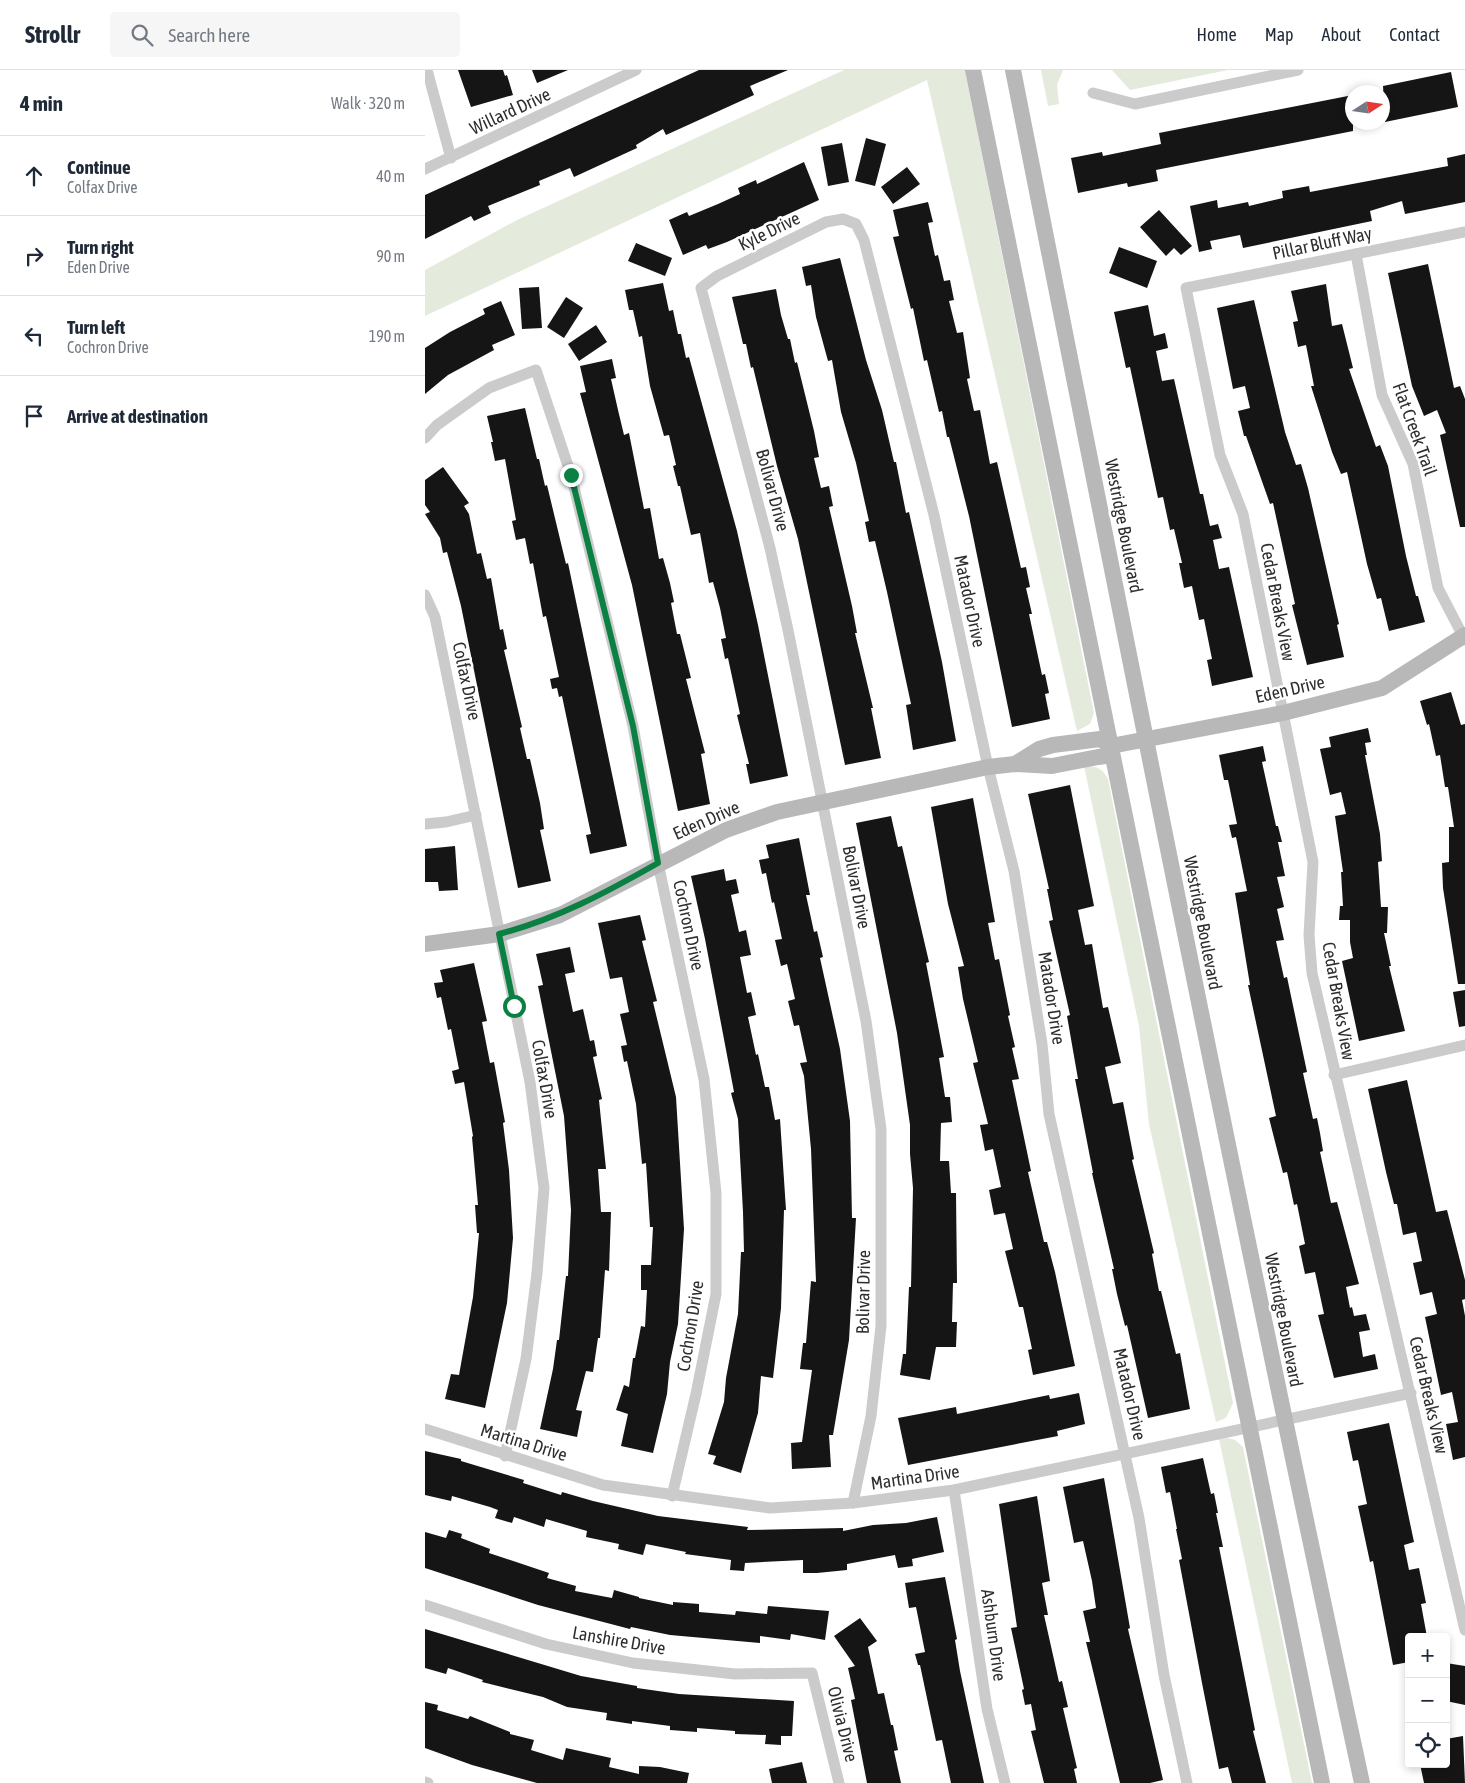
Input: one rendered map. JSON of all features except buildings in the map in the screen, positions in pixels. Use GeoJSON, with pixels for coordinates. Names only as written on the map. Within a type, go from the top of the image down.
{"type":"FeatureCollection","features":[{"type":"Feature","properties":{"kind":"main road"},"geometry":{"type":"LineString","coordinates":[[973,70],[1322,1783]]}},
{"type":"Feature","properties":{"kind":"main road","name":"Westridge Boulevard"},"geometry":{"type":"LineString","coordinates":[[1013,70],[1145,738],[1284,1420],[1362,1783]]}},
{"type":"Feature","properties":{"kind":"main road","name":"Eden Drive"},"geometry":{"type":"LineString","coordinates":[[425,944],[499,934],[560,915],[610,891],[658,863],[726,830],[777,812],[988,767],[1015,764],[1052,766],[1105,756],[1111,746],[1283,713],[1382,688],[1464,637]]}},
{"type":"Feature","properties":{"kind":"street"},"geometry":{"type":"LineString","coordinates":[[427,70],[451,158]]}},
{"type":"Feature","properties":{"kind":"street","name":"Willard Drive"},"geometry":{"type":"LineString","coordinates":[[425,169],[636,70]]}},
{"type":"Feature","properties":{"kind":"street"},"geometry":{"type":"LineString","coordinates":[[1093,93],[1135,104],[1298,70]]}},
{"type":"Feature","properties":{"kind":"street","name":"Kyle Drive"},"geometry":{"type":"LineString","coordinates":[[701,288],[717,276],[826,222],[843,219],[856,224]]}},
{"type":"Feature","properties":{"kind":"street","name":"Matador Drive"},"geometry":{"type":"LineString","coordinates":[[856,224],[863,240],[934,515],[988,767],[1014,871],[1042,1044],[1049,1114],[1139,1518],[1164,1675],[1187,1783]]}},
{"type":"Feature","properties":{"kind":"street","name":"Pillar Bluff Way"},"geometry":{"type":"LineString","coordinates":[[1186,288],[1465,232]]}},
{"type":"Feature","properties":{"kind":"street","name":"Flat Creek Trail"},"geometry":{"type":"LineString","coordinates":[[1356,254],[1382,395],[1413,464],[1438,588],[1464,637]]}},
{"type":"Feature","properties":{"kind":"street","name":"Bolivar Drive"},"geometry":{"type":"LineString","coordinates":[[701,288],[769,548],[823,802],[866,1021],[881,1129],[881,1326],[871,1416],[853,1503]]}},
{"type":"Feature","properties":{"kind":"street","name":"Cedar Breaks View"},"geometry":{"type":"LineString","coordinates":[[1186,288],[1219,455],[1243,514],[1313,862],[1309,935],[1312,974],[1334,1075],[1411,1393],[1465,1630]]}},
{"type":"Feature","properties":{"kind":"street","name":"Cochron Drive"},"geometry":{"type":"LineString","coordinates":[[425,438],[437,425],[489,388],[537,370],[571,475],[633,726],[658,863],[704,1079],[716,1193],[717,1294],[672,1496]]}},
{"type":"Feature","properties":{"kind":"street","name":"Colfax Drive"},"geometry":{"type":"LineString","coordinates":[[425,595],[435,617],[530,1082],[544,1188],[537,1273],[526,1359],[505,1456]]}},
{"type":"Feature","properties":{"kind":"street"},"geometry":{"type":"LineString","coordinates":[[425,824],[446,822],[476,815]]}},
{"type":"Feature","properties":{"kind":"street"},"geometry":{"type":"LineString","coordinates":[[1334,1075],[1465,1045]]}},
{"type":"Feature","properties":{"kind":"street","name":"Martina Drive"},"geometry":{"type":"LineString","coordinates":[[425,1429],[505,1456],[603,1485],[770,1508],[853,1503],[954,1490],[1411,1393]]}},
{"type":"Feature","properties":{"kind":"street","name":"Ashburn Drive"},"geometry":{"type":"LineString","coordinates":[[954,1490],[987,1709],[1005,1783]]}},
{"type":"Feature","properties":{"kind":"street","name":"Lanshire Drive"},"geometry":{"type":"LineString","coordinates":[[425,1605],[546,1644],[633,1663],[735,1674],[812,1673]]}},
{"type":"Feature","properties":{"kind":"street","name":"Olivia Drive"},"geometry":{"type":"LineString","coordinates":[[812,1673],[839,1783]]}},
{"type":"Feature","properties":{"kind":"shaded area"},"geometry":{"type":"Polygon","coordinates":[[[844,70],[965,70],[1094,713],[1090,724],[1077,731],[927,80],[425,316],[425,270],[517,220],[844,70]]]}},
{"type":"Feature","properties":{"kind":"shaded area"},"geometry":{"type":"Polygon","coordinates":[[[1041,70],[1063,70],[1057,85],[1059,104],[1048,106],[1041,70]]]}},
{"type":"Feature","properties":{"kind":"shaded area"},"geometry":{"type":"Polygon","coordinates":[[[1112,70],[1228,70],[1130,90],[1112,70]]]}},
{"type":"Feature","properties":{"kind":"shaded area"},"geometry":{"type":"Polygon","coordinates":[[[1084,766],[1099,768],[1108,779],[1233,1403],[1226,1418],[1216,1422],[1149,1124],[1139,1026],[1084,766]]]}},
{"type":"Feature","properties":{"kind":"shaded area"},"geometry":{"type":"Polygon","coordinates":[[[1228,1438],[1235,1440],[1243,1447],[1312,1783],[1292,1783],[1219,1439],[1228,1438]]]}},
{"type":"Feature","properties":{"kind":"route"},"geometry":{"type":"LineString","coordinates":[[514,1006],[499,934],[524,928],[560,915],[610,891],[658,863],[633,726],[571,475]]}}]}
